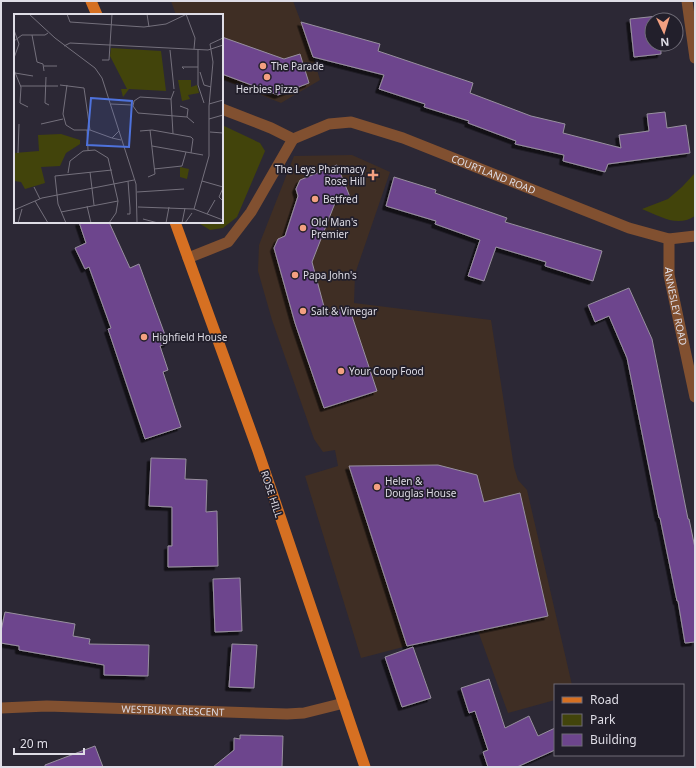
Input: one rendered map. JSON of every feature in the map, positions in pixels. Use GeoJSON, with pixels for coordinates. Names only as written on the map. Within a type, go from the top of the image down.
{"type":"FeatureCollection","features":[{"type":"Feature","properties":{"kind":"main road"},"geometry":{"type":"LineString","coordinates":[[91,1],[97,14]]}},
{"type":"Feature","properties":{"kind":"main road","name":"ROSE HILL"},"geometry":{"type":"LineString","coordinates":[[175,223],[265,472],[365,767]]}},
{"type":"Feature","properties":{"kind":"street"},"geometry":{"type":"LineString","coordinates":[[687,1],[695,58]]}},
{"type":"Feature","properties":{"kind":"street"},"geometry":{"type":"LineString","coordinates":[[188,258],[228,242],[251,212],[293,139],[271,128],[223,108]]}},
{"type":"Feature","properties":{"kind":"street","name":"COURTLAND ROAD"},"geometry":{"type":"LineString","coordinates":[[293,139],[329,124],[351,122],[403,138],[629,228],[669,239],[695,236]]}},
{"type":"Feature","properties":{"kind":"street","name":"ANNESLEY ROAD"},"geometry":{"type":"LineString","coordinates":[[669,239],[669,275],[695,397]]}},
{"type":"Feature","properties":{"kind":"street","name":"WESTBURY CRESCENT"},"geometry":{"type":"LineString","coordinates":[[1,708],[47,706],[286,714],[304,713],[344,703]]}},
{"type":"Feature","properties":{"kind":"shaded area"},"geometry":{"type":"Polygon","coordinates":[[[171,1],[293,1],[310,46],[320,80],[281,103],[223,79],[223,14],[176,14],[171,1]]]}},
{"type":"Feature","properties":{"kind":"shaded area"},"geometry":{"type":"Polygon","coordinates":[[[352,155],[390,172],[355,274],[354,303],[491,320],[514,467],[518,480],[527,490],[572,684],[554,684],[554,700],[508,713],[478,631],[407,646],[361,658],[305,476],[338,466],[335,450],[323,452],[314,439],[272,320],[258,271],[259,245],[294,156],[352,155]]]}},
{"type":"Feature","properties":{"kind":"green space"},"geometry":{"type":"Polygon","coordinates":[[[223,125],[260,143],[265,151],[237,217],[223,228],[210,230],[199,223],[223,223],[223,125]]]}},
{"type":"Feature","properties":{"kind":"green space"},"geometry":{"type":"Polygon","coordinates":[[[695,173],[695,216],[682,221],[675,221],[668,220],[642,209],[668,199],[695,173]]]}},
{"type":"Feature","properties":{"kind":"building"},"geometry":{"type":"Polygon","coordinates":[[[644,18],[644,52],[661,52],[661,54],[634,57],[630,19],[644,18]]]}},
{"type":"Feature","properties":{"kind":"building"},"geometry":{"type":"Polygon","coordinates":[[[301,22],[380,44],[378,51],[473,83],[470,93],[531,116],[565,124],[563,133],[621,148],[619,135],[649,131],[647,114],[665,112],[667,128],[686,125],[690,153],[608,164],[605,172],[563,161],[564,155],[515,144],[516,141],[468,123],[469,121],[424,107],[425,104],[379,89],[384,75],[313,57],[301,22]]]}},
{"type":"Feature","properties":{"kind":"building","name":"The Parade"},"geometry":{"type":"Polygon","coordinates":[[[223,37],[284,59],[300,54],[309,83],[278,95],[223,74],[223,37]]]}},
{"type":"Feature","properties":{"kind":"building"},"geometry":{"type":"Polygon","coordinates":[[[337,165],[350,197],[335,203],[312,262],[326,314],[349,307],[377,391],[324,408],[295,323],[274,248],[278,239],[285,236],[298,196],[296,189],[300,180],[337,165]]]}},
{"type":"Feature","properties":{"kind":"building"},"geometry":{"type":"Polygon","coordinates":[[[394,177],[436,190],[435,193],[507,218],[505,222],[602,251],[593,281],[545,266],[546,262],[496,247],[484,281],[468,276],[480,240],[435,224],[436,221],[386,206],[394,177]]]}},
{"type":"Feature","properties":{"kind":"building"},"geometry":{"type":"Polygon","coordinates":[[[79,223],[109,223],[130,268],[139,264],[168,343],[160,346],[168,370],[163,372],[181,427],[145,439],[108,329],[111,328],[89,267],[85,269],[75,248],[86,243],[79,223]]]}},
{"type":"Feature","properties":{"kind":"building"},"geometry":{"type":"Polygon","coordinates":[[[629,288],[652,339],[695,548],[695,642],[685,643],[678,601],[659,518],[627,358],[609,316],[595,322],[588,305],[629,288]]]}},
{"type":"Feature","properties":{"kind":"building"},"geometry":{"type":"Polygon","coordinates":[[[151,458],[186,459],[185,479],[207,480],[206,512],[217,511],[218,566],[168,567],[168,546],[172,546],[172,507],[149,506],[151,458]]]}},
{"type":"Feature","properties":{"kind":"building"},"geometry":{"type":"Polygon","coordinates":[[[438,465],[477,475],[484,502],[520,493],[548,616],[407,646],[349,466],[438,465]]]}},
{"type":"Feature","properties":{"kind":"building"},"geometry":{"type":"Polygon","coordinates":[[[240,578],[242,631],[215,632],[213,579],[240,578]]]}},
{"type":"Feature","properties":{"kind":"building"},"geometry":{"type":"Polygon","coordinates":[[[5,612],[75,624],[73,636],[90,639],[89,644],[149,645],[148,676],[104,675],[104,665],[19,650],[19,646],[1,643],[1,631],[5,612]]]}},
{"type":"Feature","properties":{"kind":"building"},"geometry":{"type":"Polygon","coordinates":[[[232,644],[257,645],[254,688],[229,687],[232,644]]]}},
{"type":"Feature","properties":{"kind":"building"},"geometry":{"type":"Polygon","coordinates":[[[413,647],[431,698],[402,707],[385,657],[413,647]]]}},
{"type":"Feature","properties":{"kind":"building"},"geometry":{"type":"Polygon","coordinates":[[[489,679],[505,728],[529,716],[538,736],[554,728],[554,750],[517,767],[488,767],[483,752],[488,750],[475,711],[469,713],[461,688],[489,679]]]}},
{"type":"Feature","properties":{"kind":"building"},"geometry":{"type":"Polygon","coordinates":[[[240,735],[283,736],[282,767],[213,767],[234,750],[234,738],[240,739],[240,735]]]}},
{"type":"Feature","properties":{"kind":"building"},"geometry":{"type":"Polygon","coordinates":[[[95,746],[103,767],[45,767],[45,765],[95,746]]]}},
{"type":"Feature","properties":{"kind":"place","name":"The Parade"},"geometry":{"type":"Point","coordinates":[263,66]}},
{"type":"Feature","properties":{"kind":"place","name":"Herbies Pizza"},"geometry":{"type":"Point","coordinates":[267,77]}},
{"type":"Feature","properties":{"kind":"place","name":"The Leys Pharmacy Rose Hill"},"geometry":{"type":"Point","coordinates":[373,175]}},
{"type":"Feature","properties":{"kind":"place","name":"Betfred"},"geometry":{"type":"Point","coordinates":[315,199]}},
{"type":"Feature","properties":{"kind":"place","name":"Old Man's Premier"},"geometry":{"type":"Point","coordinates":[303,228]}},
{"type":"Feature","properties":{"kind":"place","name":"Papa John's"},"geometry":{"type":"Point","coordinates":[295,275]}},
{"type":"Feature","properties":{"kind":"place","name":"Salt & Vinegar"},"geometry":{"type":"Point","coordinates":[303,311]}},
{"type":"Feature","properties":{"kind":"place","name":"Highfield House"},"geometry":{"type":"Point","coordinates":[144,337]}},
{"type":"Feature","properties":{"kind":"place","name":"Your Coop Food"},"geometry":{"type":"Point","coordinates":[341,371]}},
{"type":"Feature","properties":{"kind":"place","name":"Helen & Douglas House"},"geometry":{"type":"Point","coordinates":[377,487]}}]}
